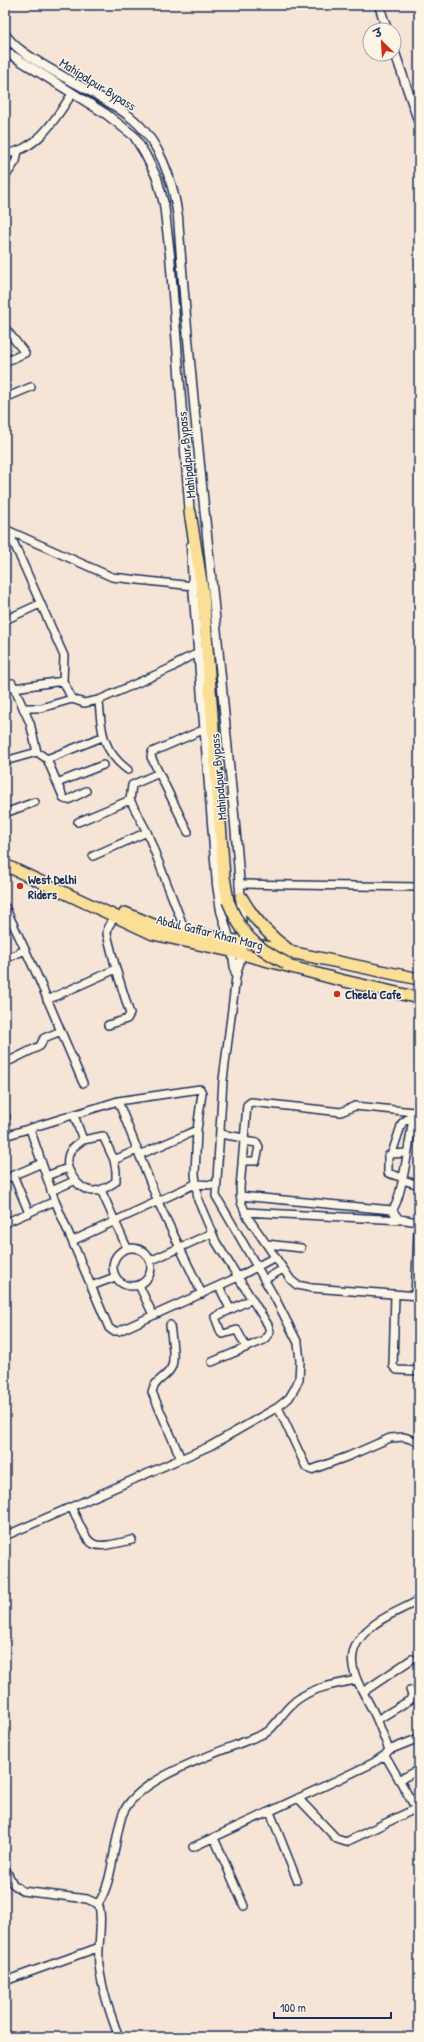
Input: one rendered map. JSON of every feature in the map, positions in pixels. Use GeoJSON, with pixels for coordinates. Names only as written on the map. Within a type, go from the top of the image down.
{"type":"FeatureCollection","features":[{"type":"Feature","properties":{"kind":"main road"},"geometry":{"type":"LineString","coordinates":[[190,512],[203,594],[224,877],[228,900],[236,921],[249,938],[264,952],[419,990]]}},
{"type":"Feature","properties":{"kind":"main road","name":"Abdul Gaffar Khan Marg"},"geometry":{"type":"LineString","coordinates":[[5,857],[146,922],[340,980],[419,998]]}},
{"type":"Feature","properties":{"kind":"main road","name":"Abdul Gaffar Khan Marg"},"geometry":{"type":"LineString","coordinates":[[5,865],[153,934],[235,949]]}},
{"type":"Feature","properties":{"kind":"main road"},"geometry":{"type":"LineString","coordinates":[[241,897],[250,913],[261,927],[289,958]]}},
{"type":"Feature","properties":{"kind":"main road","name":"Abdul Gaffar Khan Marg"},"geometry":{"type":"LineString","coordinates":[[235,949],[242,942],[289,958],[419,979]]}},
{"type":"Feature","properties":{"kind":"street"},"geometry":{"type":"LineString","coordinates":[[379,5],[384,22]]}},
{"type":"Feature","properties":{"kind":"street","name":"Mahipalpur Bypass"},"geometry":{"type":"LineString","coordinates":[[5,34],[25,53],[111,104],[144,129],[157,150],[171,183],[178,217],[184,297],[221,671],[241,897],[242,942]]}},
{"type":"Feature","properties":{"kind":"street","name":"Mahipalpur Bypass"},"geometry":{"type":"LineString","coordinates":[[5,51],[106,114],[134,136],[152,166],[161,190],[170,255],[190,512],[193,586],[217,885],[221,911],[235,949]]}},
{"type":"Feature","properties":{"kind":"street"},"geometry":{"type":"LineString","coordinates":[[398,62],[419,123]]}},
{"type":"Feature","properties":{"kind":"street"},"geometry":{"type":"LineString","coordinates":[[5,154],[18,151],[30,145],[47,130],[72,94]]}},
{"type":"Feature","properties":{"kind":"street"},"geometry":{"type":"LineString","coordinates":[[5,177],[16,161],[18,151]]}},
{"type":"Feature","properties":{"kind":"street"},"geometry":{"type":"LineString","coordinates":[[5,328],[25,353],[5,362]]}},
{"type":"Feature","properties":{"kind":"street"},"geometry":{"type":"LineString","coordinates":[[5,398],[31,387]]}},
{"type":"Feature","properties":{"kind":"street"},"geometry":{"type":"LineString","coordinates":[[6,530],[112,577],[193,586]]}},
{"type":"Feature","properties":{"kind":"street"},"geometry":{"type":"LineString","coordinates":[[6,530],[64,656],[63,681],[72,700]]}},
{"type":"Feature","properties":{"kind":"street"},"geometry":{"type":"LineString","coordinates":[[5,620],[40,604]]}},
{"type":"Feature","properties":{"kind":"street"},"geometry":{"type":"LineString","coordinates":[[23,708],[41,708],[72,700],[84,703],[99,700],[171,668],[185,659],[199,653]]}},
{"type":"Feature","properties":{"kind":"street"},"geometry":{"type":"LineString","coordinates":[[63,681],[13,685],[23,708],[37,752],[47,759],[65,800],[86,791]]}},
{"type":"Feature","properties":{"kind":"street"},"geometry":{"type":"LineString","coordinates":[[99,700],[102,737],[115,758],[128,770]]}},
{"type":"Feature","properties":{"kind":"street"},"geometry":{"type":"LineString","coordinates":[[188,832],[151,756],[152,752],[205,730]]}},
{"type":"Feature","properties":{"kind":"street"},"geometry":{"type":"LineString","coordinates":[[47,759],[102,737]]}},
{"type":"Feature","properties":{"kind":"street"},"geometry":{"type":"LineString","coordinates":[[5,761],[37,752]]}},
{"type":"Feature","properties":{"kind":"street"},"geometry":{"type":"LineString","coordinates":[[57,783],[103,765]]}},
{"type":"Feature","properties":{"kind":"street"},"geometry":{"type":"LineString","coordinates":[[159,773],[132,785],[130,800],[147,832],[186,933]]}},
{"type":"Feature","properties":{"kind":"street"},"geometry":{"type":"LineString","coordinates":[[78,822],[130,800]]}},
{"type":"Feature","properties":{"kind":"street"},"geometry":{"type":"LineString","coordinates":[[5,813],[35,802]]}},
{"type":"Feature","properties":{"kind":"street"},"geometry":{"type":"LineString","coordinates":[[93,856],[147,832]]}},
{"type":"Feature","properties":{"kind":"street"},"geometry":{"type":"LineString","coordinates":[[239,884],[419,887]]}},
{"type":"Feature","properties":{"kind":"street"},"geometry":{"type":"LineString","coordinates":[[5,907],[83,1083]]}},
{"type":"Feature","properties":{"kind":"street"},"geometry":{"type":"LineString","coordinates":[[108,1025],[127,1019],[130,1014],[107,934],[108,927],[115,916]]}},
{"type":"Feature","properties":{"kind":"street"},"geometry":{"type":"LineString","coordinates":[[5,1536],[216,1443],[278,1407],[289,1398],[299,1379],[300,1352],[291,1328],[218,1203],[215,1185],[223,1080],[236,977],[235,949]]}},
{"type":"Feature","properties":{"kind":"street"},"geometry":{"type":"LineString","coordinates":[[5,959],[25,950]]}},
{"type":"Feature","properties":{"kind":"street"},"geometry":{"type":"LineString","coordinates":[[47,1000],[116,969]]}},
{"type":"Feature","properties":{"kind":"street"},"geometry":{"type":"LineString","coordinates":[[6,1060],[40,1046],[44,1038],[61,1031]]}},
{"type":"Feature","properties":{"kind":"street"},"geometry":{"type":"LineString","coordinates":[[5,1136],[118,1101],[200,1089],[202,1093],[197,1130],[195,1184],[198,1200],[212,1233],[270,1332],[264,1340],[212,1362]]}},
{"type":"Feature","properties":{"kind":"street"},"geometry":{"type":"LineString","coordinates":[[118,1101],[158,1202],[202,1294]]}},
{"type":"Feature","properties":{"kind":"street"},"geometry":{"type":"LineString","coordinates":[[416,1111],[355,1106],[341,1112],[251,1102],[247,1105],[240,1196],[245,1212],[283,1269],[291,1280],[303,1286],[417,1296],[418,1232]]}},
{"type":"Feature","properties":{"kind":"street"},"geometry":{"type":"LineString","coordinates":[[392,1210],[396,1205],[403,1179],[416,1111]]}},
{"type":"Feature","properties":{"kind":"street"},"geometry":{"type":"LineString","coordinates":[[416,1111],[402,1123],[392,1154],[388,1156],[387,1171],[389,1174],[419,1185]]}},
{"type":"Feature","properties":{"kind":"street"},"geometry":{"type":"LineString","coordinates":[[74,1115],[83,1140]]}},
{"type":"Feature","properties":{"kind":"street"},"geometry":{"type":"LineString","coordinates":[[30,1129],[55,1201],[109,1328],[113,1331],[119,1331],[238,1278],[275,1256]]}},
{"type":"Feature","properties":{"kind":"street"},"geometry":{"type":"LineString","coordinates":[[114,1160],[197,1130]]}},
{"type":"Feature","properties":{"kind":"street"},"geometry":{"type":"LineString","coordinates":[[220,1134],[257,1143],[259,1148],[256,1161],[242,1161]]}},
{"type":"Feature","properties":{"kind":"street"},"geometry":{"type":"LineString","coordinates":[[103,1136],[114,1160],[116,1181],[102,1190],[89,1191],[82,1188],[74,1181],[68,1168],[67,1158],[69,1152],[83,1140],[103,1136]]}},
{"type":"Feature","properties":{"kind":"street"},"geometry":{"type":"LineString","coordinates":[[392,1154],[407,1153]]}},
{"type":"Feature","properties":{"kind":"street"},"geometry":{"type":"LineString","coordinates":[[5,1179],[42,1163]]}},
{"type":"Feature","properties":{"kind":"street"},"geometry":{"type":"LineString","coordinates":[[46,1176],[68,1168]]}},
{"type":"Feature","properties":{"kind":"street"},"geometry":{"type":"LineString","coordinates":[[13,1175],[29,1213]]}},
{"type":"Feature","properties":{"kind":"street"},"geometry":{"type":"LineString","coordinates":[[51,1191],[74,1181]]}},
{"type":"Feature","properties":{"kind":"street"},"geometry":{"type":"LineString","coordinates":[[72,1241],[195,1184],[215,1185]]}},
{"type":"Feature","properties":{"kind":"street"},"geometry":{"type":"LineString","coordinates":[[102,1190],[127,1248]]}},
{"type":"Feature","properties":{"kind":"street"},"geometry":{"type":"LineString","coordinates":[[240,1196],[392,1210]]}},
{"type":"Feature","properties":{"kind":"street"},"geometry":{"type":"LineString","coordinates":[[5,1223],[55,1201]]}},
{"type":"Feature","properties":{"kind":"street"},"geometry":{"type":"LineString","coordinates":[[392,1210],[397,1218],[403,1220]]}},
{"type":"Feature","properties":{"kind":"street"},"geometry":{"type":"LineString","coordinates":[[245,1212],[412,1221]]}},
{"type":"Feature","properties":{"kind":"street"},"geometry":{"type":"LineString","coordinates":[[150,1261],[212,1233]]}},
{"type":"Feature","properties":{"kind":"street"},"geometry":{"type":"LineString","coordinates":[[267,1244],[301,1248]]}},
{"type":"Feature","properties":{"kind":"street"},"geometry":{"type":"LineString","coordinates":[[127,1248],[137,1248],[143,1251],[150,1261],[151,1267],[148,1278],[139,1285],[128,1286],[123,1284],[115,1277],[113,1271],[114,1258],[118,1253],[127,1248]]}},
{"type":"Feature","properties":{"kind":"street"},"geometry":{"type":"LineString","coordinates":[[264,1280],[283,1269]]}},
{"type":"Feature","properties":{"kind":"street"},"geometry":{"type":"LineString","coordinates":[[91,1286],[115,1277]]}},
{"type":"Feature","properties":{"kind":"street"},"geometry":{"type":"LineString","coordinates":[[139,1285],[153,1315]]}},
{"type":"Feature","properties":{"kind":"street"},"geometry":{"type":"LineString","coordinates":[[219,1286],[230,1310]]}},
{"type":"Feature","properties":{"kind":"street"},"geometry":{"type":"LineString","coordinates":[[395,1294],[393,1366],[397,1370],[419,1371]]}},
{"type":"Feature","properties":{"kind":"street"},"geometry":{"type":"LineString","coordinates":[[246,1347],[238,1331],[235,1330],[223,1334],[215,1318],[216,1316],[252,1299]]}},
{"type":"Feature","properties":{"kind":"street"},"geometry":{"type":"LineString","coordinates":[[170,1325],[173,1363],[168,1372],[154,1385],[152,1392],[181,1459]]}},
{"type":"Feature","properties":{"kind":"street"},"geometry":{"type":"LineString","coordinates":[[278,1407],[306,1467],[311,1470],[360,1452],[390,1438],[404,1437],[419,1442]]}},
{"type":"Feature","properties":{"kind":"street"},"geometry":{"type":"LineString","coordinates":[[71,1507],[87,1540],[94,1545],[105,1546],[132,1540]]}},
{"type":"Feature","properties":{"kind":"street"},"geometry":{"type":"LineString","coordinates":[[415,1809],[399,1780],[387,1753],[377,1720],[356,1680],[352,1656],[355,1647],[363,1636],[380,1621],[419,1600]]}},
{"type":"Feature","properties":{"kind":"street"},"geometry":{"type":"LineString","coordinates":[[363,1692],[412,1659]]}},
{"type":"Feature","properties":{"kind":"street"},"geometry":{"type":"LineString","coordinates":[[98,1904],[109,1881],[114,1845],[124,1810],[128,1803],[145,1787],[184,1767],[267,1732],[295,1701],[317,1688],[356,1680]]}},
{"type":"Feature","properties":{"kind":"street"},"geometry":{"type":"LineString","coordinates":[[377,1720],[410,1700],[412,1695],[410,1690]]}},
{"type":"Feature","properties":{"kind":"street"},"geometry":{"type":"LineString","coordinates":[[193,1847],[270,1812],[419,1738]]}},
{"type":"Feature","properties":{"kind":"street"},"geometry":{"type":"LineString","coordinates":[[399,1780],[419,1770]]}},
{"type":"Feature","properties":{"kind":"street"},"geometry":{"type":"LineString","coordinates":[[298,1798],[337,1839],[346,1842],[415,1809],[419,1800]]}},
{"type":"Feature","properties":{"kind":"street"},"geometry":{"type":"LineString","coordinates":[[270,1812],[297,1880]]}},
{"type":"Feature","properties":{"kind":"street"},"geometry":{"type":"LineString","coordinates":[[214,1838],[244,1906]]}},
{"type":"Feature","properties":{"kind":"street"},"geometry":{"type":"LineString","coordinates":[[5,1868],[13,1884],[22,1891],[87,1899],[98,1904],[101,1911],[98,1948],[102,1989],[119,2037]]}},
{"type":"Feature","properties":{"kind":"street"},"geometry":{"type":"LineString","coordinates":[[5,1981],[98,1948]]}},
{"type":"Feature","properties":{"kind":"place","name":"West Delhi Riders"},"geometry":{"type":"Point","coordinates":[20,886]}},
{"type":"Feature","properties":{"kind":"place","name":"Cheela Cafe"},"geometry":{"type":"Point","coordinates":[337,994]}}]}
